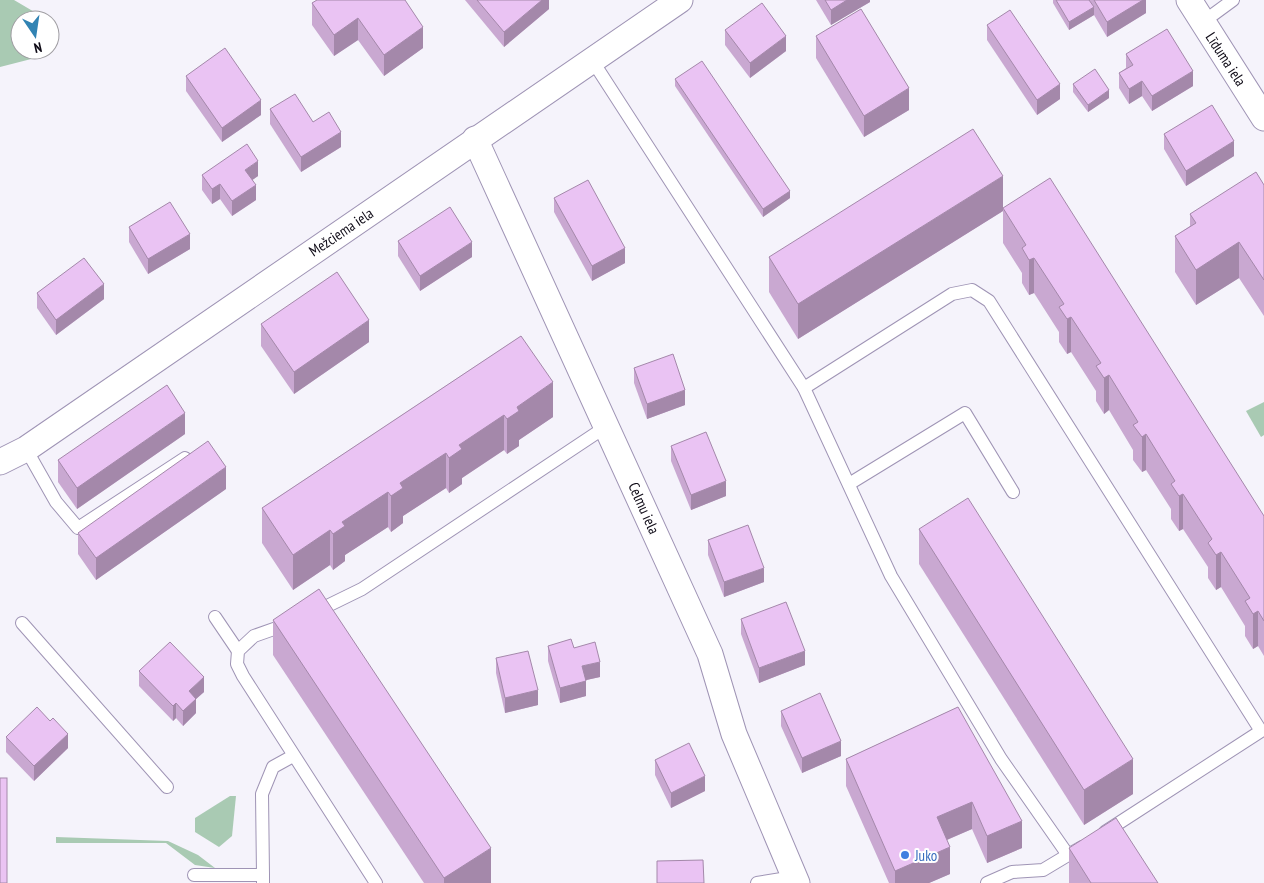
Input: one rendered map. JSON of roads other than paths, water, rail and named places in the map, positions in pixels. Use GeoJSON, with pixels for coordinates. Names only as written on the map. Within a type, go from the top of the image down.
{"type":"FeatureCollection","features":[{"type":"Feature","properties":{"kind":"street","name":"Mežciema iela"},"geometry":{"type":"LineString","coordinates":[[0,462],[26,449],[680,0]]}},
{"type":"Feature","properties":{"kind":"street","name":"Līduma iela"},"geometry":{"type":"LineString","coordinates":[[1189,0],[1264,118]]}},
{"type":"Feature","properties":{"kind":"street","name":"Celmu iela"},"geometry":{"type":"LineString","coordinates":[[475,139],[710,654],[734,734],[796,880]]}},
{"type":"Feature","properties":{"kind":"lane"},"geometry":{"type":"LineString","coordinates":[[1203,22],[1233,0]]}},
{"type":"Feature","properties":{"kind":"lane"},"geometry":{"type":"LineString","coordinates":[[592,60],[804,388],[892,576],[1002,759],[1068,855]]}},
{"type":"Feature","properties":{"kind":"lane"},"geometry":{"type":"LineString","coordinates":[[804,388],[952,294],[972,290],[989,301],[1263,733],[1043,870],[1012,872],[987,883]]}},
{"type":"Feature","properties":{"kind":"lane"},"geometry":{"type":"LineString","coordinates":[[848,484],[965,413],[1013,492]]}},
{"type":"Feature","properties":{"kind":"lane"},"geometry":{"type":"LineString","coordinates":[[238,651],[254,636],[302,619],[362,589],[607,426]]}},
{"type":"Feature","properties":{"kind":"lane"},"geometry":{"type":"LineString","coordinates":[[26,449],[56,502],[78,528],[185,458]]}},
{"type":"Feature","properties":{"kind":"lane"},"geometry":{"type":"LineString","coordinates":[[214,617],[238,651],[237,664],[243,676],[376,883]]}},
{"type":"Feature","properties":{"kind":"lane"},"geometry":{"type":"LineString","coordinates":[[22,622],[167,787]]}},
{"type":"Feature","properties":{"kind":"lane"},"geometry":{"type":"LineString","coordinates":[[194,875],[263,879],[262,794],[273,767],[293,756]]}},
{"type":"Feature","properties":{"kind":"lane"},"geometry":{"type":"LineString","coordinates":[[1012,872],[1020,883]]}},
{"type":"Feature","properties":{"kind":"lane"},"geometry":{"type":"LineString","coordinates":[[756,883],[796,880]]}},
{"type":"Feature","properties":{"kind":"place","name":"Juko"},"geometry":{"type":"Point","coordinates":[905,855]}}]}
